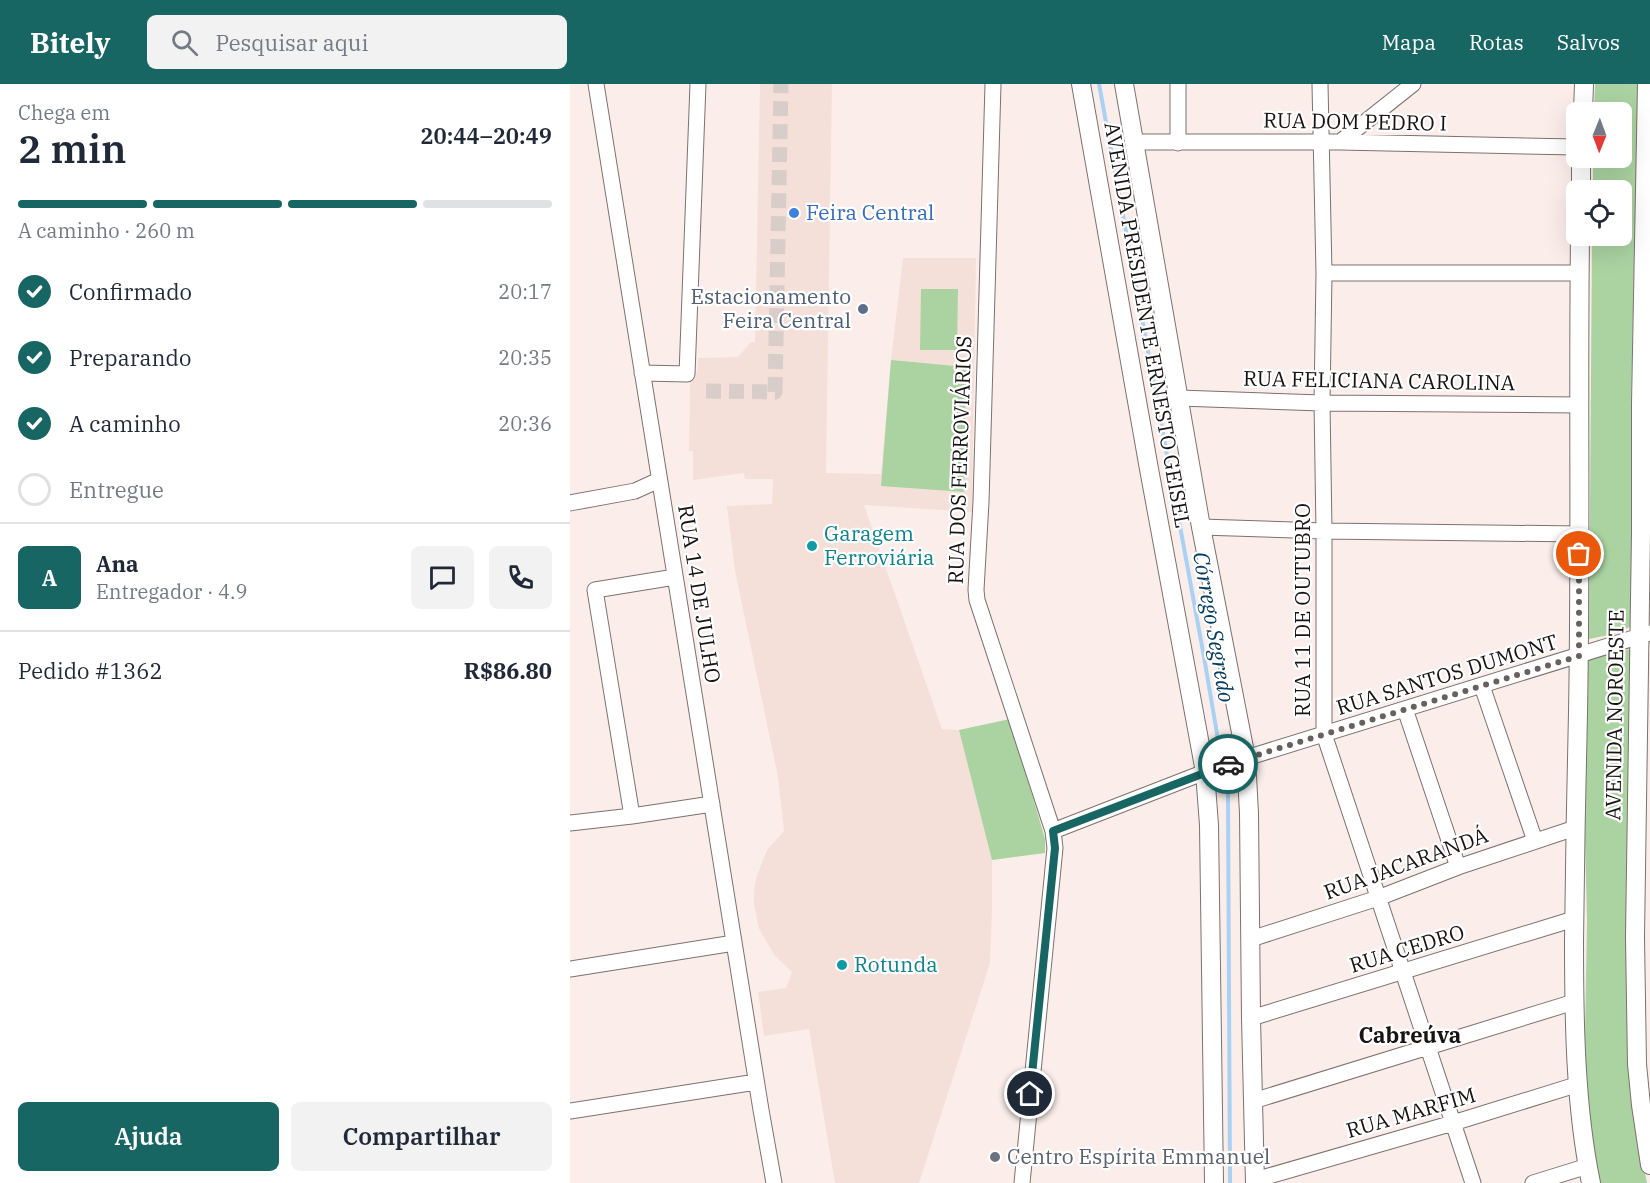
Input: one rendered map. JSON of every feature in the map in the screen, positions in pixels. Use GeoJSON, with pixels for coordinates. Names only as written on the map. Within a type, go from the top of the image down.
{"type":"FeatureCollection","features":[{"type":"Feature","properties":{"kind":"main road","name":"AVENIDA PRESIDENTE ERNESTO GEISEL"},"geometry":{"type":"LineString","coordinates":[[1082,84],[1151,481],[1207,771],[1214,1183]]}},
{"type":"Feature","properties":{"kind":"main road","name":"AVENIDA PRESIDENTE ERNESTO GEISEL"},"geometry":{"type":"LineString","coordinates":[[1124,84],[1245,758],[1249,813],[1255,1182]]}},
{"type":"Feature","properties":{"kind":"main road"},"geometry":{"type":"LineString","coordinates":[[1583,102],[1584,84]]}},
{"type":"Feature","properties":{"kind":"main road","name":"AVENIDA NOROESTE"},"geometry":{"type":"LineString","coordinates":[[1647,84],[1643,808],[1635,937],[1643,1065],[1641,1105],[1650,1165]]}},
{"type":"Feature","properties":{"kind":"main road","name":"AVENIDA NOROESTE"},"geometry":{"type":"LineString","coordinates":[[1580,246],[1579,656],[1574,1002],[1579,1084],[1590,1175]]}},
{"type":"Feature","properties":{"kind":"street","name":"RUA 14 DE JULHO"},"geometry":{"type":"LineString","coordinates":[[596,84],[774,1183]]}},
{"type":"Feature","properties":{"kind":"street"},"geometry":{"type":"LineString","coordinates":[[642,374],[687,374],[698,84]]}},
{"type":"Feature","properties":{"kind":"street"},"geometry":{"type":"LineString","coordinates":[[1178,84],[1178,143]]}},
{"type":"Feature","properties":{"kind":"street","name":"RUA 11 DE OUTUBRO"},"geometry":{"type":"LineString","coordinates":[[1320,84],[1324,273],[1322,403],[1324,734],[1473,1183]]}},
{"type":"Feature","properties":{"kind":"street"},"geometry":{"type":"LineString","coordinates":[[1340,142],[1413,84]]}},
{"type":"Feature","properties":{"kind":"street","name":"RUA DOS FERROVIÁRIOS"},"geometry":{"type":"LineString","coordinates":[[993,91],[981,502],[976,590],[977,600],[1053,831],[1055,848],[1022,1183]]}},
{"type":"Feature","properties":{"kind":"street","name":"RUA DOM PEDRO I"},"geometry":{"type":"LineString","coordinates":[[1134,142],[1340,142],[1566,147]]}},
{"type":"Feature","properties":{"kind":"street"},"geometry":{"type":"LineString","coordinates":[[1324,273],[1580,273]]}},
{"type":"Feature","properties":{"kind":"street","name":"RUA FELICIANA CAROLINA"},"geometry":{"type":"LineString","coordinates":[[1179,398],[1322,403],[1579,405]]}},
{"type":"Feature","properties":{"kind":"street"},"geometry":{"type":"LineString","coordinates":[[570,503],[635,491],[659,480]]}},
{"type":"Feature","properties":{"kind":"street"},"geometry":{"type":"LineString","coordinates":[[1202,527],[1579,534]]}},
{"type":"Feature","properties":{"kind":"street"},"geometry":{"type":"LineString","coordinates":[[632,816],[595,590],[675,577]]}},
{"type":"Feature","properties":{"kind":"street","name":"RUA SANTOS DUMONT"},"geometry":{"type":"LineString","coordinates":[[1053,831],[1245,758],[1644,635]]}},
{"type":"Feature","properties":{"kind":"street"},"geometry":{"type":"LineString","coordinates":[[1482,686],[1535,841]]}},
{"type":"Feature","properties":{"kind":"street"},"geometry":{"type":"LineString","coordinates":[[1405,709],[1458,867]]}},
{"type":"Feature","properties":{"kind":"street"},"geometry":{"type":"LineString","coordinates":[[570,823],[712,804]]}},
{"type":"Feature","properties":{"kind":"street","name":"RUA JACARANDÁ"},"geometry":{"type":"LineString","coordinates":[[1251,939],[1378,898],[1458,867],[1575,828]]}},
{"type":"Feature","properties":{"kind":"street","name":"RUA CEDRO"},"geometry":{"type":"LineString","coordinates":[[1251,1018],[1574,919]]}},
{"type":"Feature","properties":{"kind":"street"},"geometry":{"type":"LineString","coordinates":[[570,969],[734,943]]}},
{"type":"Feature","properties":{"kind":"street"},"geometry":{"type":"LineString","coordinates":[[1253,1101],[1574,1002]]}},
{"type":"Feature","properties":{"kind":"street"},"geometry":{"type":"LineString","coordinates":[[570,1111],[756,1082]]}},
{"type":"Feature","properties":{"kind":"street","name":"RUA MARFIM"},"geometry":{"type":"LineString","coordinates":[[1255,1182],[1579,1084]]}},
{"type":"Feature","properties":{"kind":"street","name":"RUA 14 DE JULHO"},"geometry":{"type":"LineString","coordinates":[[761,1110],[766,1183]]}},
{"type":"Feature","properties":{"kind":"street"},"geometry":{"type":"LineString","coordinates":[[1533,1183],[1590,1175]]}},
{"type":"Feature","properties":{"kind":"shaded area"},"geometry":{"type":"Polygon","coordinates":[[[760,84],[832,84],[826,473],[881,474],[903,258],[976,258],[972,512],[864,505],[942,729],[959,730],[1010,719],[1045,839],[1045,853],[992,860],[990,963],[919,1183],[835,1183],[809,1029],[764,1036],[758,992],[786,988],[792,972],[775,956],[759,929],[754,890],[756,878],[767,850],[784,831],[778,777],[735,571],[727,506],[772,504],[773,479],[745,479],[744,473],[693,480],[693,451],[689,451],[690,383],[697,372],[698,358],[738,357],[751,342],[755,342],[760,84]]]}},
{"type":"Feature","properties":{"kind":"green space"},"geometry":{"type":"Polygon","coordinates":[[[1595,84],[1638,84],[1631,408],[1630,627],[1614,634],[1589,639],[1592,246],[1632,246],[1632,180],[1593,180],[1593,168],[1632,168],[1632,102],[1594,102],[1595,84]]]}},
{"type":"Feature","properties":{"kind":"green space"},"geometry":{"type":"Polygon","coordinates":[[[921,289],[958,289],[957,350],[920,350],[921,289]]]}},
{"type":"Feature","properties":{"kind":"green space"},"geometry":{"type":"Polygon","coordinates":[[[891,360],[966,367],[964,492],[881,486],[891,360]]]}},
{"type":"Feature","properties":{"kind":"green space"},"geometry":{"type":"Polygon","coordinates":[[[1631,649],[1642,1158],[1647,1183],[1598,1183],[1584,1090],[1587,921],[1585,838],[1587,660],[1631,649]]]}},
{"type":"Feature","properties":{"kind":"green space"},"geometry":{"type":"Polygon","coordinates":[[[1010,719],[1045,839],[1045,853],[992,860],[959,730],[1010,719]]]}},
{"type":"Feature","properties":{"kind":"waterway","name":"Córrego Segredo"},"geometry":{"type":"LineString","coordinates":[[1099,84],[1222,763]]}},
{"type":"Feature","properties":{"kind":"waterway","name":"Córrego Segredo"},"geometry":{"type":"LineString","coordinates":[[1223,770],[1228,795],[1230,1183]]}},
{"type":"Feature","properties":{"kind":"tunnel"},"geometry":{"type":"LineString","coordinates":[[706,391],[775,392],[781,84]]}},
{"type":"Feature","properties":{"kind":"way so far"},"geometry":{"type":"LineString","coordinates":[[1228,764],[1579,656],[1579,554]]}},
{"type":"Feature","properties":{"kind":"place","name":"Feira Central"},"geometry":{"type":"Point","coordinates":[794,213]}},
{"type":"Feature","properties":{"kind":"place","name":"Estacionamento Feira Central"},"geometry":{"type":"Point","coordinates":[863,309]}},
{"type":"Feature","properties":{"kind":"place","name":"Garagem Ferroviária"},"geometry":{"type":"Point","coordinates":[812,546]}},
{"type":"Feature","properties":{"kind":"place","name":"Rotunda"},"geometry":{"type":"Point","coordinates":[842,965]}},
{"type":"Feature","properties":{"kind":"place","name":"Centro Espírita Emmanuel"},"geometry":{"type":"Point","coordinates":[995,1157]}},
{"type":"Feature","properties":{"kind":"district","name":"Cabreúva"},"geometry":{"type":"Point","coordinates":[1410,1035]}},
{"type":"Feature","properties":{"kind":"route"},"geometry":{"type":"LineString","coordinates":[[1030,1094],[1055,848],[1053,831],[1228,764]]}}]}
